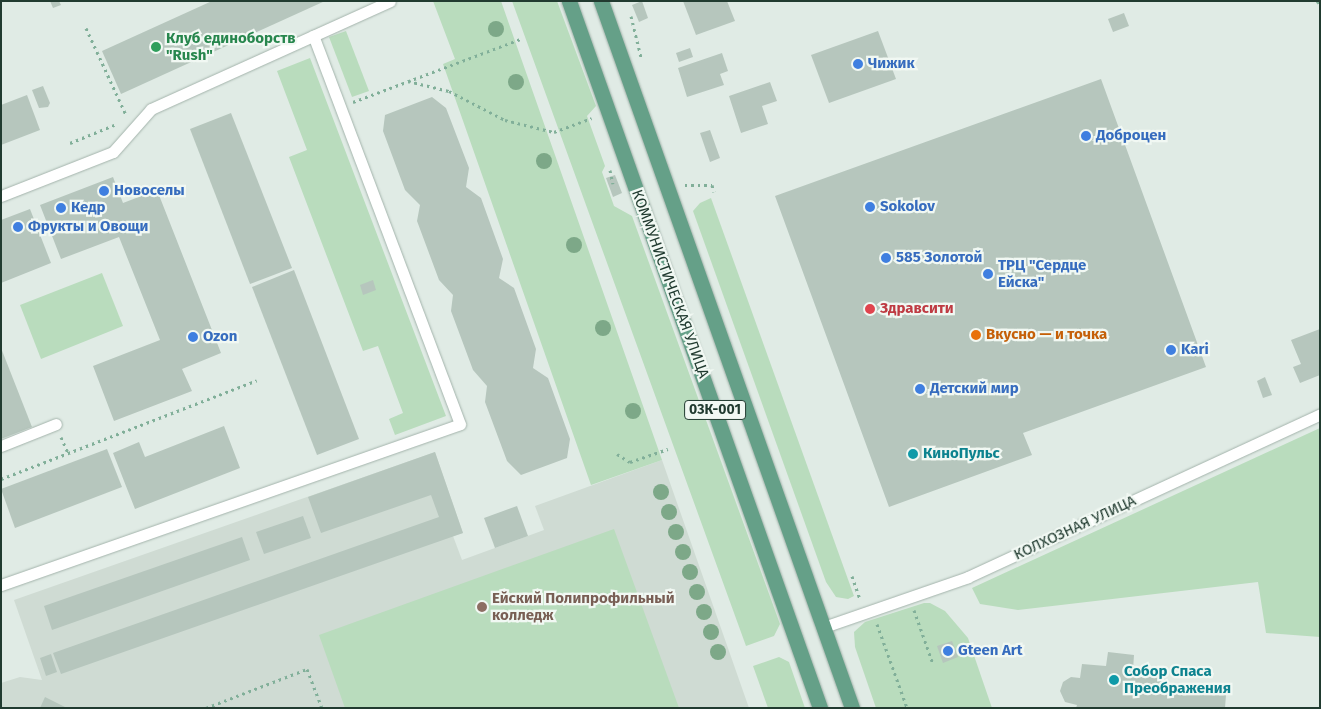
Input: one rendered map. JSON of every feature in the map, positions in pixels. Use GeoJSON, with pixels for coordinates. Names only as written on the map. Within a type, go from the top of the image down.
{"type":"FeatureCollection","features":[{"type":"Feature","properties":{"kind":"main road","name":"КОММУНИСТИЧЕСКАЯ УЛИЦА"},"geometry":{"type":"LineString","coordinates":[[569,1],[820,708]]}},
{"type":"Feature","properties":{"kind":"main road","name":"КОММУНИСТИЧЕСКАЯ УЛИЦА"},"geometry":{"type":"LineString","coordinates":[[601,1],[852,708]]}},
{"type":"Feature","properties":{"kind":"lane"},"geometry":{"type":"LineString","coordinates":[[1,196],[113,152],[151,109],[390,1]]}},
{"type":"Feature","properties":{"kind":"lane"},"geometry":{"type":"LineString","coordinates":[[1,585],[460,424],[313,36]]}},
{"type":"Feature","properties":{"kind":"lane","name":"КОЛХОЗНАЯ УЛИЦА"},"geometry":{"type":"LineString","coordinates":[[824,627],[975,573],[1320,414]]}},
{"type":"Feature","properties":{"kind":"lane"},"geometry":{"type":"LineString","coordinates":[[1,446],[56,424]]}},
{"type":"Feature","properties":{"kind":"path"},"geometry":{"type":"LineString","coordinates":[[1317,1],[1320,4]]}},
{"type":"Feature","properties":{"kind":"path"},"geometry":{"type":"LineString","coordinates":[[86,28],[129,120],[151,109]]}},
{"type":"Feature","properties":{"kind":"path"},"geometry":{"type":"LineString","coordinates":[[340,107],[521,38]]}},
{"type":"Feature","properties":{"kind":"path"},"geometry":{"type":"LineString","coordinates":[[408,81],[449,90],[500,118],[554,132],[592,118]]}},
{"type":"Feature","properties":{"kind":"path"},"geometry":{"type":"LineString","coordinates":[[70,143],[120,123]]}},
{"type":"Feature","properties":{"kind":"path"},"geometry":{"type":"LineString","coordinates":[[684,185],[712,185],[714,192]]}},
{"type":"Feature","properties":{"kind":"path"},"geometry":{"type":"LineString","coordinates":[[1,479],[257,380]]}},
{"type":"Feature","properties":{"kind":"path"},"geometry":{"type":"LineString","coordinates":[[618,454],[630,462],[668,449]]}},
{"type":"Feature","properties":{"kind":"path"},"geometry":{"type":"LineString","coordinates":[[852,576],[861,600]]}},
{"type":"Feature","properties":{"kind":"path"},"geometry":{"type":"LineString","coordinates":[[909,597],[933,664]]}},
{"type":"Feature","properties":{"kind":"path"},"geometry":{"type":"LineString","coordinates":[[872,610],[907,708]]}},
{"type":"Feature","properties":{"kind":"path"},"geometry":{"type":"LineString","coordinates":[[206,708],[307,669],[322,708]]}},
{"type":"Feature","properties":{"kind":"shaded area","name":"Ейский Полипрофильный колледж"},"geometry":{"type":"Polygon","coordinates":[[[435,452],[463,533],[453,536],[462,560],[544,530],[535,506],[662,460],[749,708],[1,708],[1,683],[20,677],[42,680],[14,600],[435,452]]]}},
{"type":"Feature","properties":{"kind":"green space"},"geometry":{"type":"Polygon","coordinates":[[[433,1],[501,1],[662,460],[591,485],[443,64],[455,59],[433,1]]]}},
{"type":"Feature","properties":{"kind":"green space"},"geometry":{"type":"Polygon","coordinates":[[[512,1],[557,1],[596,106],[587,116],[605,166],[602,172],[614,206],[632,216],[780,624],[774,636],[746,646],[512,1]]]}},
{"type":"Feature","properties":{"kind":"green space"},"geometry":{"type":"Polygon","coordinates":[[[346,31],[369,91],[352,97],[329,37],[346,31]]]}},
{"type":"Feature","properties":{"kind":"green space"},"geometry":{"type":"Polygon","coordinates":[[[310,58],[446,416],[395,435],[389,419],[403,413],[378,346],[363,351],[289,157],[307,150],[277,71],[310,58]]]}},
{"type":"Feature","properties":{"kind":"green space"},"geometry":{"type":"Polygon","coordinates":[[[711,198],[854,596],[848,599],[836,597],[826,582],[693,211],[700,203],[711,198]]]}},
{"type":"Feature","properties":{"kind":"green space"},"geometry":{"type":"Polygon","coordinates":[[[102,273],[123,326],[41,359],[20,305],[102,273]]]}},
{"type":"Feature","properties":{"kind":"green space"},"geometry":{"type":"Polygon","coordinates":[[[1320,428],[1320,637],[1266,633],[1258,582],[1018,610],[980,604],[972,588],[1320,428]]]}},
{"type":"Feature","properties":{"kind":"green space"},"geometry":{"type":"Polygon","coordinates":[[[614,529],[679,708],[345,708],[319,635],[614,529]]]}},
{"type":"Feature","properties":{"kind":"green space"},"geometry":{"type":"Polygon","coordinates":[[[924,603],[930,603],[945,611],[968,638],[992,708],[876,708],[855,647],[854,632],[865,622],[924,603]]]}},
{"type":"Feature","properties":{"kind":"green space"},"geometry":{"type":"Polygon","coordinates":[[[779,657],[789,662],[805,708],[768,708],[753,666],[779,657]]]}},
{"type":"Feature","properties":{"kind":"building"},"geometry":{"type":"Polygon","coordinates":[[[50,1],[59,1],[61,5],[53,8],[50,1]]]}},
{"type":"Feature","properties":{"kind":"building"},"geometry":{"type":"Polygon","coordinates":[[[212,1],[325,1],[121,94],[102,51],[212,1]]]}},
{"type":"Feature","properties":{"kind":"building"},"geometry":{"type":"Polygon","coordinates":[[[642,1],[648,18],[639,22],[632,5],[642,1]]]}},
{"type":"Feature","properties":{"kind":"building"},"geometry":{"type":"Polygon","coordinates":[[[683,1],[727,1],[735,21],[696,35],[683,1]]]}},
{"type":"Feature","properties":{"kind":"building"},"geometry":{"type":"Polygon","coordinates":[[[1124,13],[1129,26],[1113,32],[1108,19],[1124,13]]]}},
{"type":"Feature","properties":{"kind":"building"},"geometry":{"type":"Polygon","coordinates":[[[878,31],[896,79],[829,103],[811,55],[878,31]]]}},
{"type":"Feature","properties":{"kind":"building"},"geometry":{"type":"Polygon","coordinates":[[[690,48],[693,57],[679,62],[676,53],[690,48]]]}},
{"type":"Feature","properties":{"kind":"building"},"geometry":{"type":"Polygon","coordinates":[[[722,53],[728,71],[720,74],[724,85],[687,97],[678,68],[722,53]]]}},
{"type":"Feature","properties":{"kind":"building","name":"ТРЦ \"Сердце Ейска\""},"geometry":{"type":"Polygon","coordinates":[[[1101,79],[1206,367],[1023,433],[1032,455],[889,507],[775,196],[1101,79]]]}},
{"type":"Feature","properties":{"kind":"building"},"geometry":{"type":"Polygon","coordinates":[[[770,82],[777,101],[762,106],[768,124],[741,133],[729,96],[770,82]]]}},
{"type":"Feature","properties":{"kind":"building"},"geometry":{"type":"Polygon","coordinates":[[[43,86],[50,103],[48,107],[39,108],[32,90],[43,86]]]}},
{"type":"Feature","properties":{"kind":"building"},"geometry":{"type":"Polygon","coordinates":[[[27,95],[40,130],[1,145],[1,105],[27,95]]]}},
{"type":"Feature","properties":{"kind":"building"},"geometry":{"type":"Polygon","coordinates":[[[432,97],[446,108],[469,168],[466,187],[481,198],[503,259],[499,278],[514,288],[536,349],[533,368],[548,378],[570,439],[567,458],[521,475],[507,461],[485,402],[487,386],[473,370],[451,311],[453,295],[439,280],[417,221],[420,205],[405,190],[383,131],[385,115],[432,97]]]}},
{"type":"Feature","properties":{"kind":"building"},"geometry":{"type":"Polygon","coordinates":[[[231,113],[292,268],[250,284],[190,129],[231,113]]]}},
{"type":"Feature","properties":{"kind":"building"},"geometry":{"type":"Polygon","coordinates":[[[710,130],[720,158],[710,162],[700,133],[710,130]]]}},
{"type":"Feature","properties":{"kind":"building"},"geometry":{"type":"Polygon","coordinates":[[[615,175],[622,193],[613,197],[606,178],[615,175]]]}},
{"type":"Feature","properties":{"kind":"building"},"geometry":{"type":"Polygon","coordinates":[[[113,177],[123,203],[157,190],[221,353],[182,369],[192,391],[114,421],[93,366],[160,340],[119,237],[61,259],[40,205],[113,177]]]}},
{"type":"Feature","properties":{"kind":"building"},"geometry":{"type":"Polygon","coordinates":[[[30,209],[51,263],[1,283],[1,220],[30,209]]]}},
{"type":"Feature","properties":{"kind":"building"},"geometry":{"type":"Polygon","coordinates":[[[294,270],[359,439],[317,455],[252,287],[294,270]]]}},
{"type":"Feature","properties":{"kind":"building"},"geometry":{"type":"Polygon","coordinates":[[[373,280],[376,290],[363,295],[360,285],[373,280]]]}},
{"type":"Feature","properties":{"kind":"building"},"geometry":{"type":"Polygon","coordinates":[[[1320,329],[1320,375],[1300,383],[1293,367],[1301,364],[1291,340],[1320,329]]]}},
{"type":"Feature","properties":{"kind":"building"},"geometry":{"type":"Polygon","coordinates":[[[1,348],[32,427],[1,439],[1,348]]]}},
{"type":"Feature","properties":{"kind":"building"},"geometry":{"type":"Polygon","coordinates":[[[1265,377],[1272,395],[1263,398],[1257,381],[1265,377]]]}},
{"type":"Feature","properties":{"kind":"building"},"geometry":{"type":"Polygon","coordinates":[[[224,426],[240,468],[135,509],[113,453],[139,442],[145,457],[224,426]]]}},
{"type":"Feature","properties":{"kind":"building"},"geometry":{"type":"Polygon","coordinates":[[[107,449],[122,487],[15,528],[1,489],[107,449]]]}},
{"type":"Feature","properties":{"kind":"building"},"geometry":{"type":"Polygon","coordinates":[[[435,452],[463,533],[61,674],[53,653],[439,517],[431,495],[321,533],[308,497],[435,452]]]}},
{"type":"Feature","properties":{"kind":"building"},"geometry":{"type":"Polygon","coordinates":[[[517,506],[528,536],[495,548],[484,518],[517,506]]]}},
{"type":"Feature","properties":{"kind":"building"},"geometry":{"type":"Polygon","coordinates":[[[303,516],[311,538],[264,554],[256,532],[303,516]]]}},
{"type":"Feature","properties":{"kind":"building"},"geometry":{"type":"Polygon","coordinates":[[[242,537],[250,560],[52,630],[44,606],[242,537]]]}},
{"type":"Feature","properties":{"kind":"building"},"geometry":{"type":"Polygon","coordinates":[[[952,641],[958,657],[943,663],[937,646],[952,641]]]}},
{"type":"Feature","properties":{"kind":"building","name":"Собор Спаса Преображения"},"geometry":{"type":"Polygon","coordinates":[[[1108,652],[1134,655],[1133,670],[1163,673],[1161,688],[1188,691],[1189,686],[1204,688],[1204,692],[1226,695],[1225,708],[1076,708],[1077,705],[1065,702],[1060,691],[1063,682],[1071,677],[1080,678],[1082,664],[1106,666],[1108,652]]]}},
{"type":"Feature","properties":{"kind":"building"},"geometry":{"type":"Polygon","coordinates":[[[51,654],[57,672],[46,676],[40,658],[51,654]]]}},
{"type":"Feature","properties":{"kind":"building"},"geometry":{"type":"Polygon","coordinates":[[[45,697],[67,708],[40,708],[45,697]]]}},
{"type":"Feature","properties":{"kind":"place","name":"Клуб единоборств \"Rush\""},"geometry":{"type":"Point","coordinates":[156,47]}},
{"type":"Feature","properties":{"kind":"place","name":"Чижик"},"geometry":{"type":"Point","coordinates":[858,64]}},
{"type":"Feature","properties":{"kind":"place","name":"Доброцен"},"geometry":{"type":"Point","coordinates":[1086,136]}},
{"type":"Feature","properties":{"kind":"place","name":"Новоселы"},"geometry":{"type":"Point","coordinates":[104,191]}},
{"type":"Feature","properties":{"kind":"place","name":"Sokolov"},"geometry":{"type":"Point","coordinates":[870,207]}},
{"type":"Feature","properties":{"kind":"place","name":"Кедр"},"geometry":{"type":"Point","coordinates":[61,208]}},
{"type":"Feature","properties":{"kind":"place","name":"Фрукты и Овощи"},"geometry":{"type":"Point","coordinates":[18,227]}},
{"type":"Feature","properties":{"kind":"place","name":"585 Золотой"},"geometry":{"type":"Point","coordinates":[886,258]}},
{"type":"Feature","properties":{"kind":"place","name":"ТРЦ \"Сердце Ейска\""},"geometry":{"type":"Point","coordinates":[988,274]}},
{"type":"Feature","properties":{"kind":"place","name":"Здравсити"},"geometry":{"type":"Point","coordinates":[870,309]}},
{"type":"Feature","properties":{"kind":"place","name":"Вкусно — и точка"},"geometry":{"type":"Point","coordinates":[976,335]}},
{"type":"Feature","properties":{"kind":"place","name":"Ozon"},"geometry":{"type":"Point","coordinates":[193,337]}},
{"type":"Feature","properties":{"kind":"place","name":"Kari"},"geometry":{"type":"Point","coordinates":[1171,350]}},
{"type":"Feature","properties":{"kind":"place","name":"Детский мир"},"geometry":{"type":"Point","coordinates":[920,389]}},
{"type":"Feature","properties":{"kind":"place","name":"КиноПульс"},"geometry":{"type":"Point","coordinates":[913,454]}},
{"type":"Feature","properties":{"kind":"place","name":"Ейский Полипрофильный колледж"},"geometry":{"type":"Point","coordinates":[482,607]}},
{"type":"Feature","properties":{"kind":"place","name":"Gteen Art"},"geometry":{"type":"Point","coordinates":[948,651]}},
{"type":"Feature","properties":{"kind":"place","name":"Собор Спаса Преображения"},"geometry":{"type":"Point","coordinates":[1114,680]}}]}
